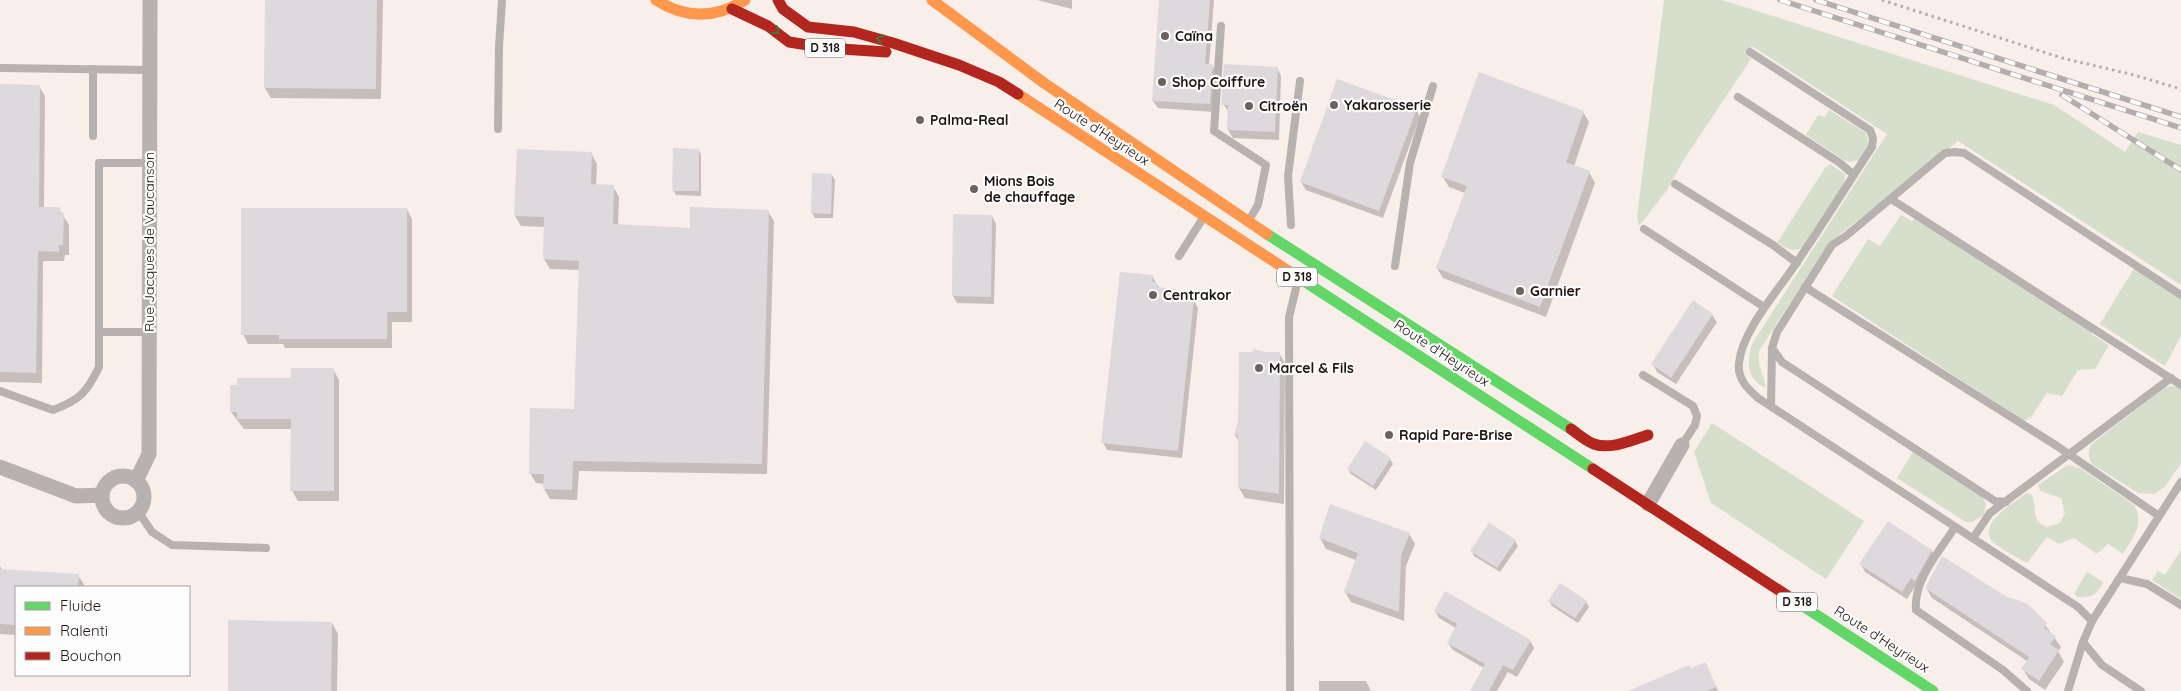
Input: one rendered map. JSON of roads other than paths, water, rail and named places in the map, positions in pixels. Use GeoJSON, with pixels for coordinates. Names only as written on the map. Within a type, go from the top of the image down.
{"type":"FeatureCollection","features":[{"type":"Feature","properties":{"kind":"main road"},"geometry":{"type":"LineString","coordinates":[[656,0],[668,9],[689,16],[711,16],[732,9],[745,0]]}},
{"type":"Feature","properties":{"kind":"main road","name":"Route d'Heyrieux"},"geometry":{"type":"LineString","coordinates":[[778,0],[783,9],[808,27],[854,32],[959,65],[999,82],[1933,691]]}},
{"type":"Feature","properties":{"kind":"main road","name":"Route d'Heyrieux"},"geometry":{"type":"LineString","coordinates":[[932,0],[977,36],[1054,91],[1248,222],[1594,444],[1616,445],[1648,435]]}},
{"type":"Feature","properties":{"kind":"main road","name":"Route d'Heyrieux"},"geometry":{"type":"LineString","coordinates":[[732,9],[768,26],[789,42],[827,48],[926,55]]}},
{"type":"Feature","properties":{"kind":"street","name":"Rue Jacques de Vaucanson"},"geometry":{"type":"LineString","coordinates":[[136,480],[149,454],[150,0]]}},
{"type":"Feature","properties":{"kind":"street"},"geometry":{"type":"LineString","coordinates":[[1648,504],[1682,445]]}},
{"type":"Feature","properties":{"kind":"street"},"geometry":{"type":"LineString","coordinates":[[0,467],[76,496],[102,495]]}},
{"type":"Feature","properties":{"kind":"street"},"geometry":{"type":"LineString","coordinates":[[122,476],[136,480],[144,494],[144,501],[133,515],[122,518],[116,517],[106,509],[102,495],[107,483],[113,478],[122,476]]}},
{"type":"Feature","properties":{"kind":"lane"},"geometry":{"type":"LineString","coordinates":[[498,129],[499,47],[502,0]]}},
{"type":"Feature","properties":{"kind":"lane"},"geometry":{"type":"LineString","coordinates":[[1221,26],[1214,131],[1266,165],[1258,205],[1248,222]]}},
{"type":"Feature","properties":{"kind":"lane"},"geometry":{"type":"LineString","coordinates":[[1750,52],[1870,130],[1873,138],[1872,147],[1797,263],[1764,307],[1741,350],[1738,366],[1743,383],[1758,398],[2078,607],[2092,621]]}},
{"type":"Feature","properties":{"kind":"lane"},"geometry":{"type":"LineString","coordinates":[[0,68],[149,70]]}},
{"type":"Feature","properties":{"kind":"lane"},"geometry":{"type":"LineString","coordinates":[[93,69],[93,136]]}},
{"type":"Feature","properties":{"kind":"lane"},"geometry":{"type":"LineString","coordinates":[[1291,225],[1288,176],[1300,81]]}},
{"type":"Feature","properties":{"kind":"lane"},"geometry":{"type":"LineString","coordinates":[[1395,266],[1410,163],[1433,86]]}},
{"type":"Feature","properties":{"kind":"lane"},"geometry":{"type":"LineString","coordinates":[[1738,97],[1840,163],[1854,175]]}},
{"type":"Feature","properties":{"kind":"lane"},"geometry":{"type":"LineString","coordinates":[[1771,406],[1772,348],[1777,332],[1832,245],[1846,236],[1945,153],[1964,153],[2181,295]]}},
{"type":"Feature","properties":{"kind":"lane"},"geometry":{"type":"LineString","coordinates":[[0,391],[53,410],[74,402],[89,388],[99,367],[99,163],[149,163]]}},
{"type":"Feature","properties":{"kind":"lane"},"geometry":{"type":"LineString","coordinates":[[1676,184],[1797,263]]}},
{"type":"Feature","properties":{"kind":"lane"},"geometry":{"type":"LineString","coordinates":[[1891,198],[2181,385]]}},
{"type":"Feature","properties":{"kind":"lane"},"geometry":{"type":"LineString","coordinates":[[1179,256],[1204,216]]}},
{"type":"Feature","properties":{"kind":"lane"},"geometry":{"type":"LineString","coordinates":[[1644,228],[1764,307]]}},
{"type":"Feature","properties":{"kind":"lane"},"geometry":{"type":"LineString","coordinates":[[1290,691],[1289,317],[1299,278]]}},
{"type":"Feature","properties":{"kind":"lane"},"geometry":{"type":"LineString","coordinates":[[1805,287],[2057,446],[2160,516]]}},
{"type":"Feature","properties":{"kind":"lane"},"geometry":{"type":"LineString","coordinates":[[99,332],[149,332]]}},
{"type":"Feature","properties":{"kind":"lane"},"geometry":{"type":"LineString","coordinates":[[1772,348],[1782,362],[1790,368],[1995,500],[2006,502]]}},
{"type":"Feature","properties":{"kind":"lane"},"geometry":{"type":"LineString","coordinates":[[1643,375],[1693,406],[1696,416],[1695,425],[1682,445]]}},
{"type":"Feature","properties":{"kind":"lane"},"geometry":{"type":"LineString","coordinates":[[1973,538],[1990,513],[2171,378]]}},
{"type":"Feature","properties":{"kind":"lane"},"geometry":{"type":"LineString","coordinates":[[2068,691],[2092,621],[2181,482]]}},
{"type":"Feature","properties":{"kind":"lane"},"geometry":{"type":"LineString","coordinates":[[138,511],[152,532],[172,545],[266,548]]}},
{"type":"Feature","properties":{"kind":"lane"},"geometry":{"type":"LineString","coordinates":[[1955,527],[1924,575],[1915,597],[1916,610],[2003,670],[2027,691]]}},
{"type":"Feature","properties":{"kind":"lane"},"geometry":{"type":"LineString","coordinates":[[2120,578],[2147,584],[2181,606]]}},
{"type":"Feature","properties":{"kind":"lane"},"geometry":{"type":"LineString","coordinates":[[2084,642],[2102,665],[2141,691]]}},
{"type":"Feature","properties":{"kind":"railway"},"geometry":{"type":"LineString","coordinates":[[1780,0],[2181,128]]}},
{"type":"Feature","properties":{"kind":"railway"},"geometry":{"type":"LineString","coordinates":[[1816,0],[2181,117]]}},
{"type":"Feature","properties":{"kind":"railway"},"geometry":{"type":"LineString","coordinates":[[2062,95],[2181,170]]}},
{"type":"Feature","properties":{"kind":"place","name":"Caïna"},"geometry":{"type":"Point","coordinates":[1165,36]}},
{"type":"Feature","properties":{"kind":"place","name":"Shop Coiffure"},"geometry":{"type":"Point","coordinates":[1162,82]}},
{"type":"Feature","properties":{"kind":"place","name":"Yakarosserie"},"geometry":{"type":"Point","coordinates":[1334,105]}},
{"type":"Feature","properties":{"kind":"place","name":"Citroën"},"geometry":{"type":"Point","coordinates":[1249,106]}},
{"type":"Feature","properties":{"kind":"place","name":"Palma-Real"},"geometry":{"type":"Point","coordinates":[920,120]}},
{"type":"Feature","properties":{"kind":"place","name":"Mions Bois de chauffage"},"geometry":{"type":"Point","coordinates":[974,189]}},
{"type":"Feature","properties":{"kind":"place","name":"Garnier"},"geometry":{"type":"Point","coordinates":[1520,291]}},
{"type":"Feature","properties":{"kind":"place","name":"Centrakor"},"geometry":{"type":"Point","coordinates":[1153,295]}},
{"type":"Feature","properties":{"kind":"place","name":"Marcel & Fils"},"geometry":{"type":"Point","coordinates":[1259,368]}},
{"type":"Feature","properties":{"kind":"place","name":"Rapid Pare-Brise"},"geometry":{"type":"Point","coordinates":[1389,435]}}]}
